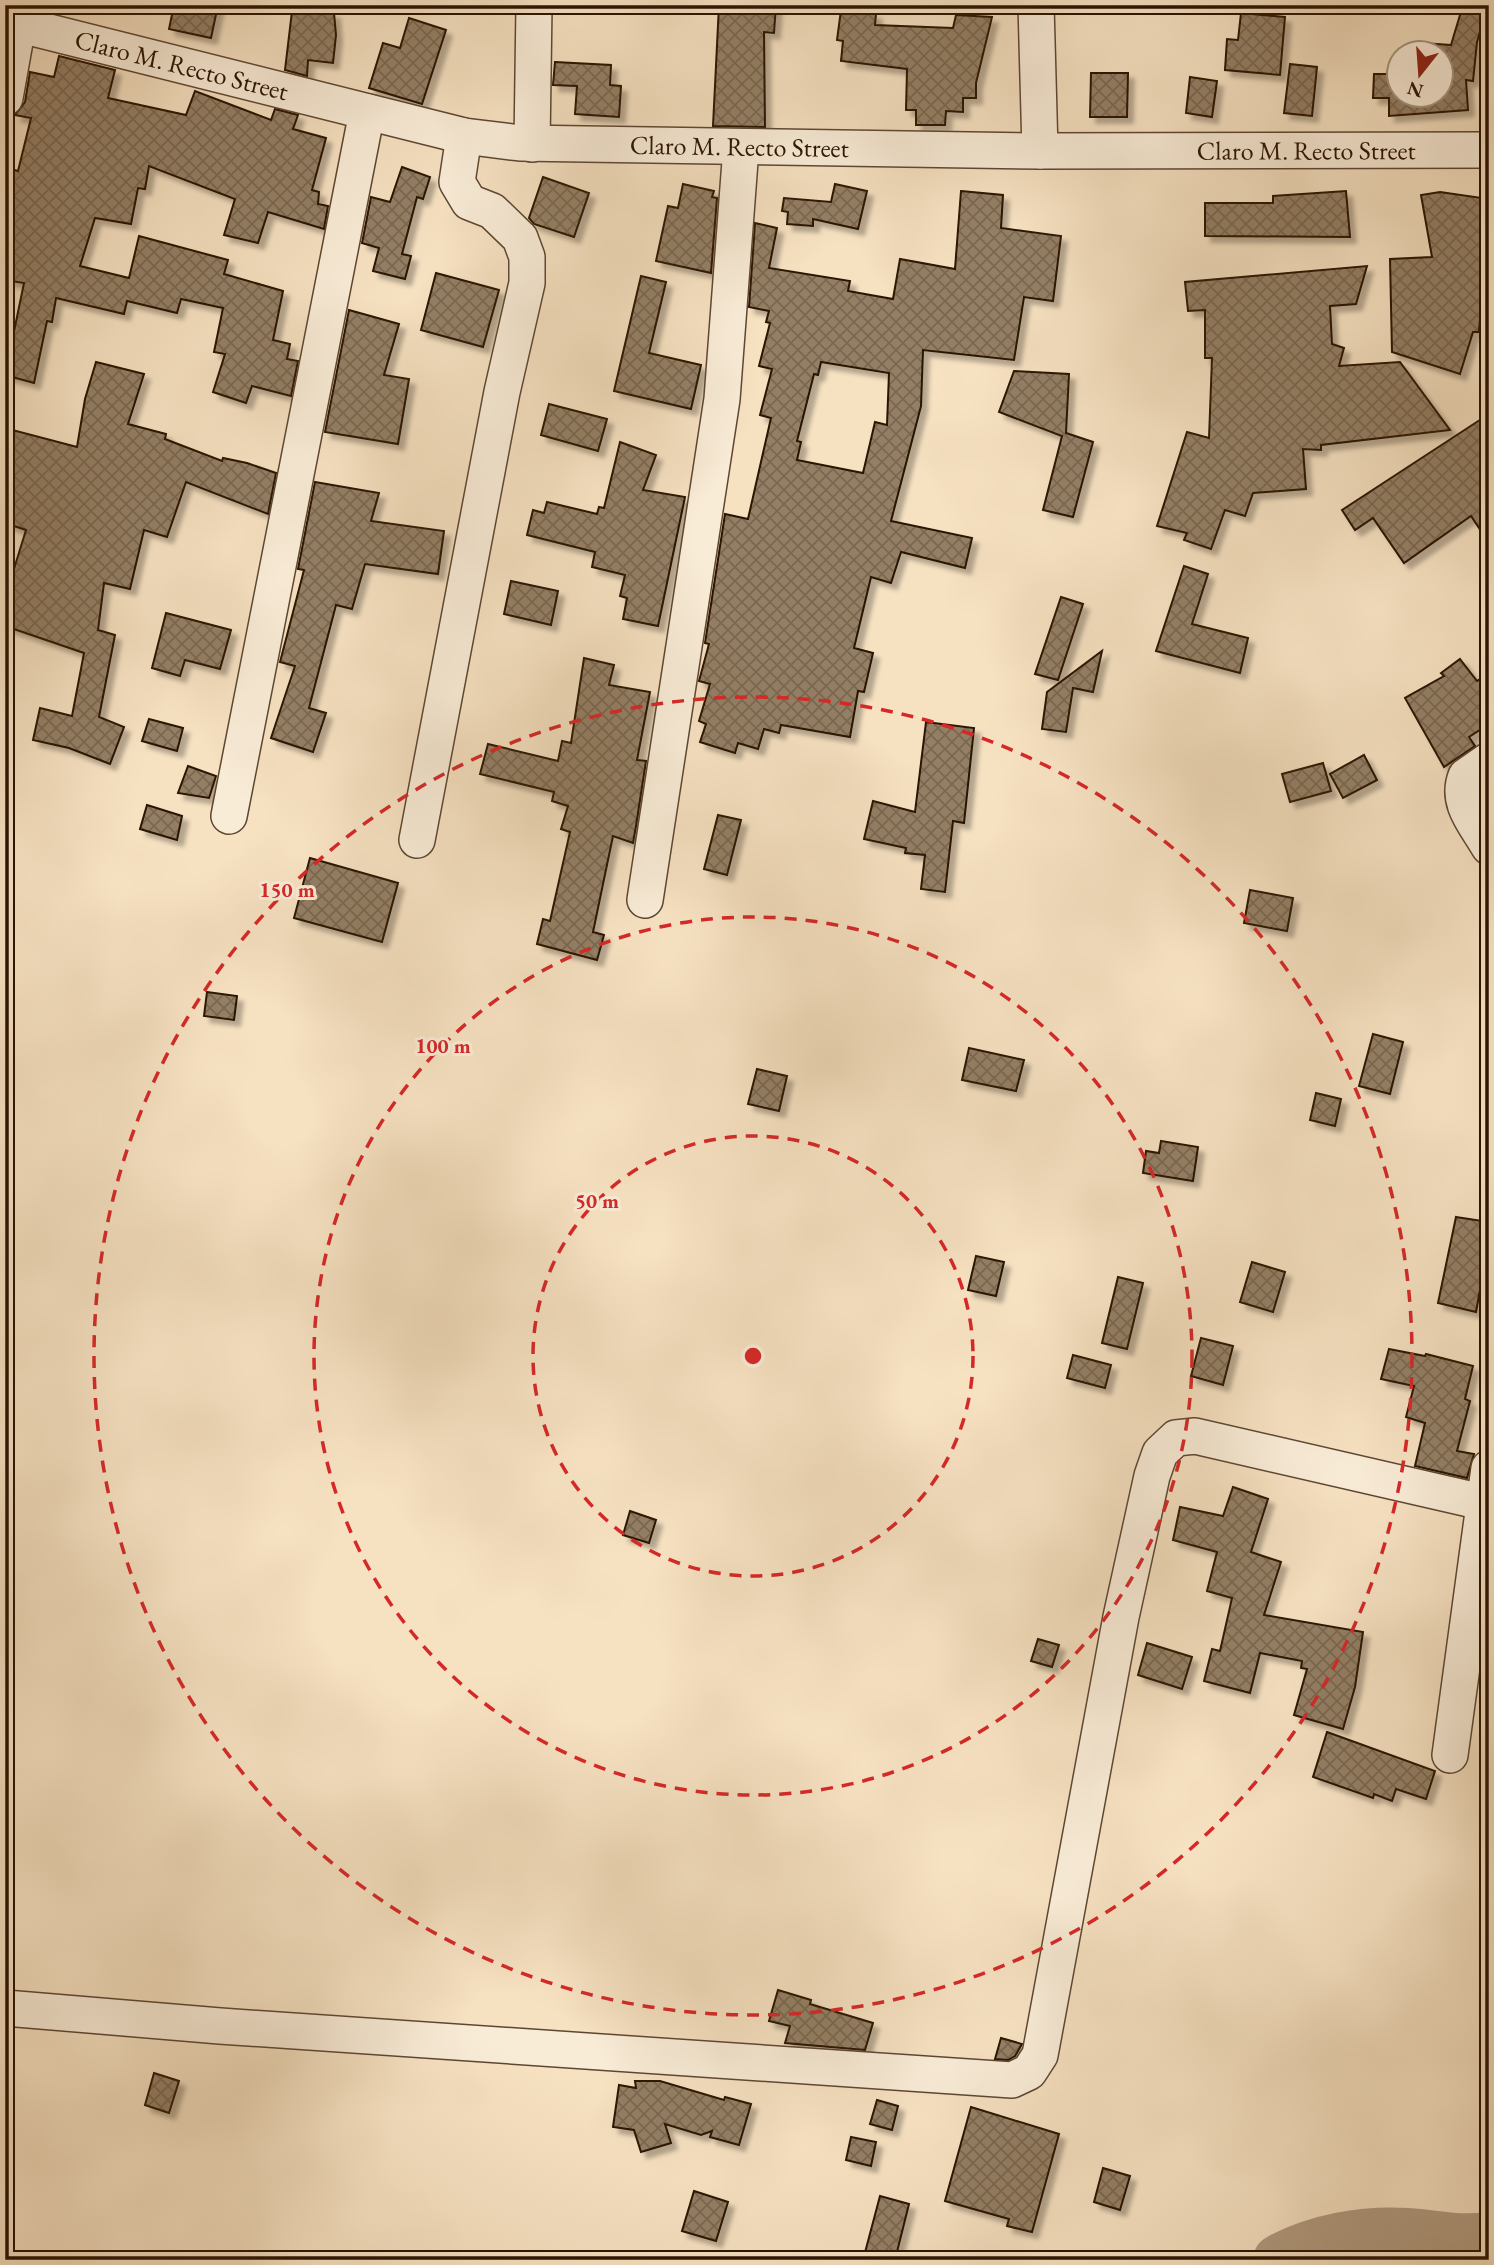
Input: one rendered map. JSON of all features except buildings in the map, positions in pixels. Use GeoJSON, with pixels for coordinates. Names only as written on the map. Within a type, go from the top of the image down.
{"type":"FeatureCollection","features":[{"type":"Feature","properties":{"kind":"street"},"geometry":{"type":"LineString","coordinates":[[532,144],[534,5]]}},
{"type":"Feature","properties":{"kind":"street"},"geometry":{"type":"LineString","coordinates":[[1035,5],[1040,151]]}},
{"type":"Feature","properties":{"kind":"street"},"geometry":{"type":"LineString","coordinates":[[5,98],[12,23]]}},
{"type":"Feature","properties":{"kind":"street","name":"Claro M. Recto Street"},"geometry":{"type":"LineString","coordinates":[[12,23],[464,136],[532,144],[1040,151],[1489,150]]}},
{"type":"Feature","properties":{"kind":"street"},"geometry":{"type":"LineString","coordinates":[[229,816],[367,112]]}},
{"type":"Feature","properties":{"kind":"street"},"geometry":{"type":"LineString","coordinates":[[417,840],[502,392],[527,283],[527,257],[520,239],[492,211],[469,202],[457,181],[464,136]]}},
{"type":"Feature","properties":{"kind":"street"},"geometry":{"type":"LineString","coordinates":[[645,900],[722,399],[741,148]]}},
{"type":"Feature","properties":{"kind":"street"},"geometry":{"type":"LineString","coordinates":[[1489,760],[1466,776],[1462,794],[1466,808],[1489,847]]}},
{"type":"Feature","properties":{"kind":"street"},"geometry":{"type":"LineString","coordinates":[[5,2008],[220,2026],[1012,2080],[1029,2072],[1040,2055],[1121,1617],[1160,1453],[1176,1438],[1195,1436],[1482,1502]]}},
{"type":"Feature","properties":{"kind":"street"},"geometry":{"type":"LineString","coordinates":[[1450,1755],[1482,1502],[1489,1468]]}},
{"type":"Feature","properties":{"kind":"waterway"},"geometry":{"type":"LineString","coordinates":[[1279,2260],[1325,2242],[1374,2234],[1457,2239],[1489,2238]]}}]}
